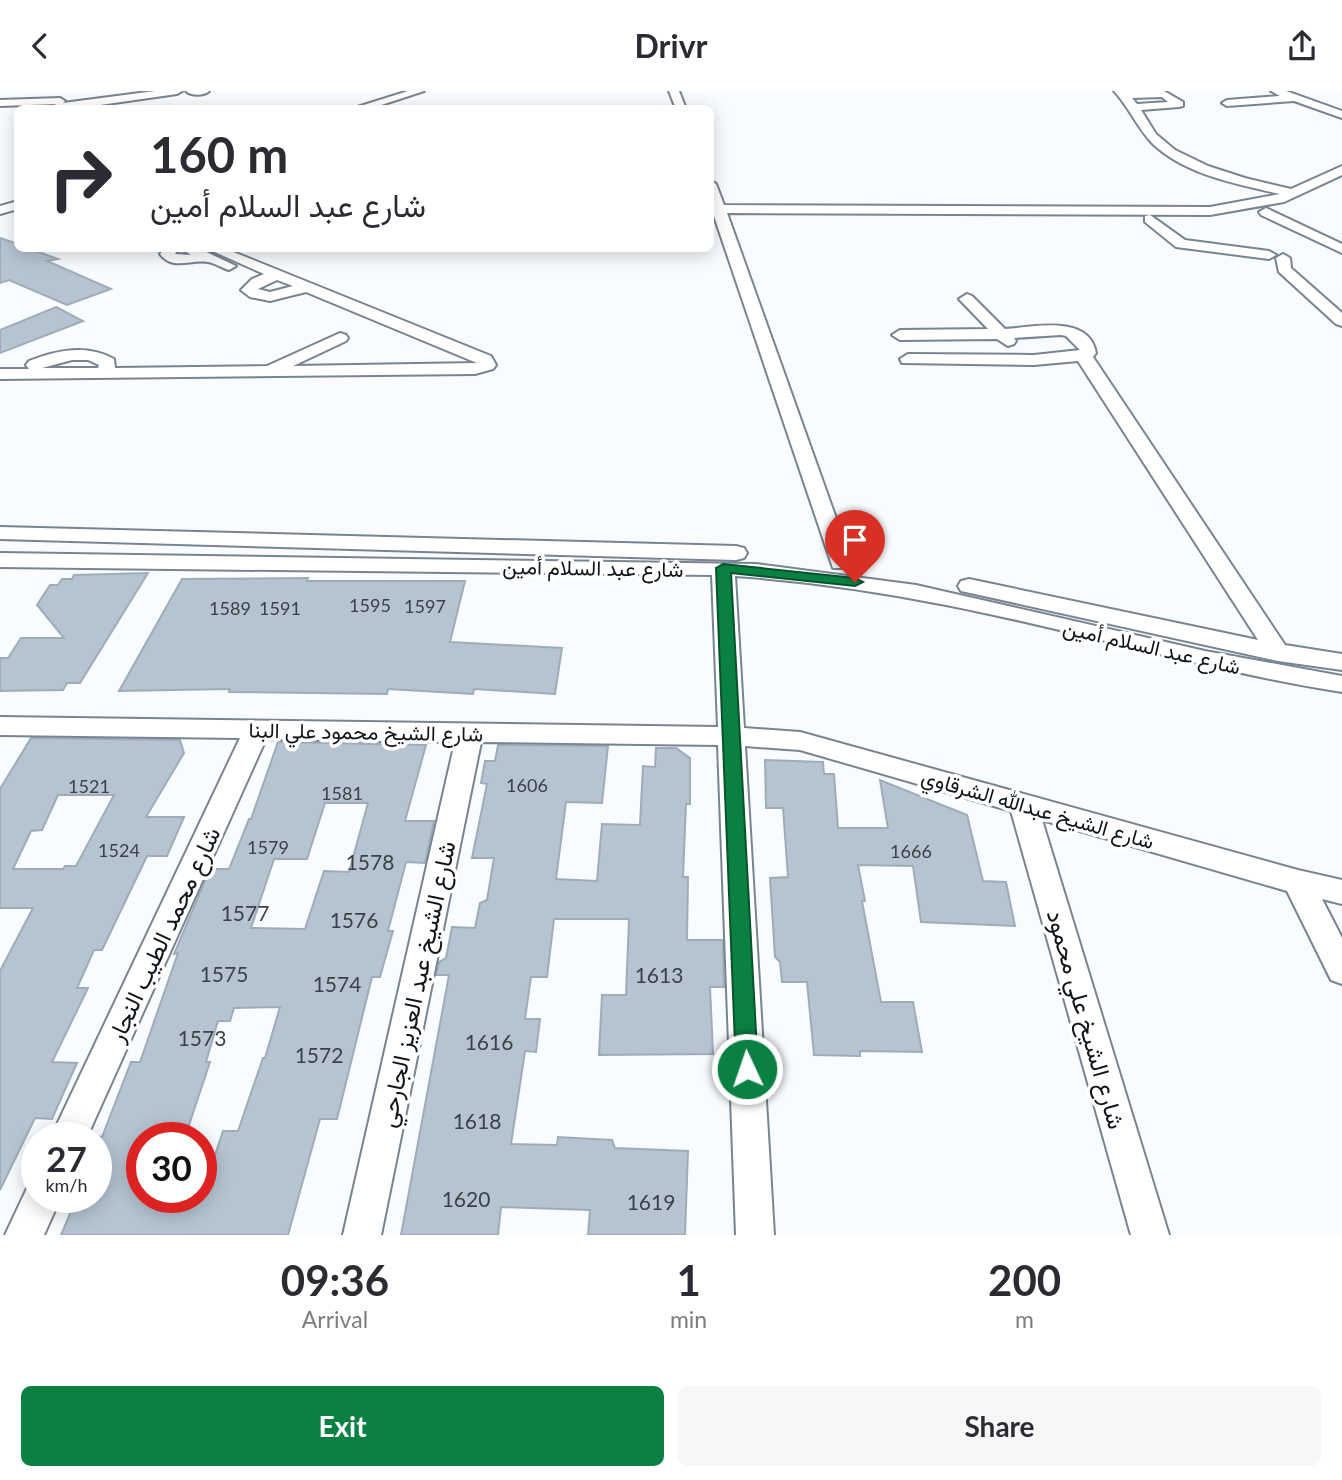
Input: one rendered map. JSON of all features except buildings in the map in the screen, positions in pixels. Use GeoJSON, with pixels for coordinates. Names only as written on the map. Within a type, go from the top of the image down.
{"type":"FeatureCollection","features":[{"type":"Feature","properties":{"kind":"street"},"geometry":{"type":"LineString","coordinates":[[47,105],[130,91]]}},
{"type":"Feature","properties":{"kind":"street"},"geometry":{"type":"LineString","coordinates":[[74,105],[177,91]]}},
{"type":"Feature","properties":{"kind":"street"},"geometry":{"type":"LineString","coordinates":[[191,91],[204,91]]}},
{"type":"Feature","properties":{"kind":"street"},"geometry":{"type":"LineString","coordinates":[[370,105],[419,91]]}},
{"type":"Feature","properties":{"kind":"street"},"geometry":{"type":"LineString","coordinates":[[384,105],[428,91]]}},
{"type":"Feature","properties":{"kind":"street"},"geometry":{"type":"LineString","coordinates":[[1276,91],[1342,108]]}},
{"type":"Feature","properties":{"kind":"street"},"geometry":{"type":"LineString","coordinates":[[1122,93],[1135,107],[1155,140],[1174,154],[1214,171],[1294,193]]}},
{"type":"Feature","properties":{"kind":"street"},"geometry":{"type":"LineString","coordinates":[[1122,93],[1164,94],[1179,104],[1135,107]]}},
{"type":"Feature","properties":{"kind":"street"},"geometry":{"type":"LineString","coordinates":[[1227,103],[1294,94],[1342,115]]}},
{"type":"Feature","properties":{"kind":"street"},"geometry":{"type":"LineString","coordinates":[[721,213],[1150,219],[1259,205],[1294,193],[1342,170]]}},
{"type":"Feature","properties":{"kind":"street"},"geometry":{"type":"LineString","coordinates":[[721,213],[1180,216],[1266,212],[1302,201],[1342,184]]}},
{"type":"Feature","properties":{"kind":"street"},"geometry":{"type":"LineString","coordinates":[[714,195],[841,563]]}},
{"type":"Feature","properties":{"kind":"street"},"geometry":{"type":"LineString","coordinates":[[1266,212],[1342,249]]}},
{"type":"Feature","properties":{"kind":"street"},"geometry":{"type":"LineString","coordinates":[[1150,219],[1181,244],[1281,256],[1327,241]]}},
{"type":"Feature","properties":{"kind":"street"},"geometry":{"type":"LineString","coordinates":[[0,374],[475,369],[487,362],[278,274],[212,253],[176,260],[167,254],[169,252]]}},
{"type":"Feature","properties":{"kind":"street"},"geometry":{"type":"LineString","coordinates":[[212,253],[262,280],[475,369]]}},
{"type":"Feature","properties":{"kind":"street"},"geometry":{"type":"LineString","coordinates":[[1281,256],[1284,269],[1342,321]]}},
{"type":"Feature","properties":{"kind":"street"},"geometry":{"type":"LineString","coordinates":[[262,280],[278,274]]}},
{"type":"Feature","properties":{"kind":"street"},"geometry":{"type":"LineString","coordinates":[[291,292],[308,286]]}},
{"type":"Feature","properties":{"kind":"street"},"geometry":{"type":"LineString","coordinates":[[967,299],[1025,360]]}},
{"type":"Feature","properties":{"kind":"street"},"geometry":{"type":"LineString","coordinates":[[900,335],[1071,332],[1088,349],[1088,353],[1076,356],[1025,360],[908,359]]}},
{"type":"Feature","properties":{"kind":"street"},"geometry":{"type":"LineString","coordinates":[[265,372],[340,338]]}},
{"type":"Feature","properties":{"kind":"street"},"geometry":{"type":"LineString","coordinates":[[1076,356],[1278,653]]}},
{"type":"Feature","properties":{"kind":"street","name":"شارع عبد السلام أمين"},"geometry":{"type":"LineString","coordinates":[[0,533],[643,548],[749,553],[841,563],[986,589],[1278,653],[1342,662]]}},
{"type":"Feature","properties":{"kind":"street","name":"شارع عبد السلام أمين"},"geometry":{"type":"LineString","coordinates":[[0,560],[723,568],[830,578],[931,595],[1168,651],[1342,684]]}},
{"type":"Feature","properties":{"kind":"street"},"geometry":{"type":"LineString","coordinates":[[723,568],[755,1235]]}},
{"type":"Feature","properties":{"kind":"street","name":"شارع الشيخ محمود علي البنا"},"geometry":{"type":"LineString","coordinates":[[4,732],[257,730],[731,736]]}},
{"type":"Feature","properties":{"kind":"street","name":"شارع محمد الطيب النجار"},"geometry":{"type":"LineString","coordinates":[[76,1122],[257,730]]}},
{"type":"Feature","properties":{"kind":"street","name":"شارع الشيخ عبد العزيز الجارحي"},"geometry":{"type":"LineString","coordinates":[[362,1235],[470,733]]}},
{"type":"Feature","properties":{"kind":"street","name":"شارع الشيخ عبدالله الشرقاوي"},"geometry":{"type":"LineString","coordinates":[[731,736],[800,741],[1298,882],[1342,892]]}},
{"type":"Feature","properties":{"kind":"street","name":"شارع الشيخ علي محمود"},"geometry":{"type":"LineString","coordinates":[[1023,803],[1150,1235]]}},
{"type":"Feature","properties":{"kind":"street"},"geometry":{"type":"LineString","coordinates":[[1298,882],[1342,970]]}},
{"type":"Feature","properties":{"kind":"street"},"geometry":{"type":"LineString","coordinates":[[24,1235],[34,1213]]}},
{"type":"Feature","properties":{"kind":"route"},"geometry":{"type":"LineString","coordinates":[[747,1069],[723,568],[855,582]]}}]}
